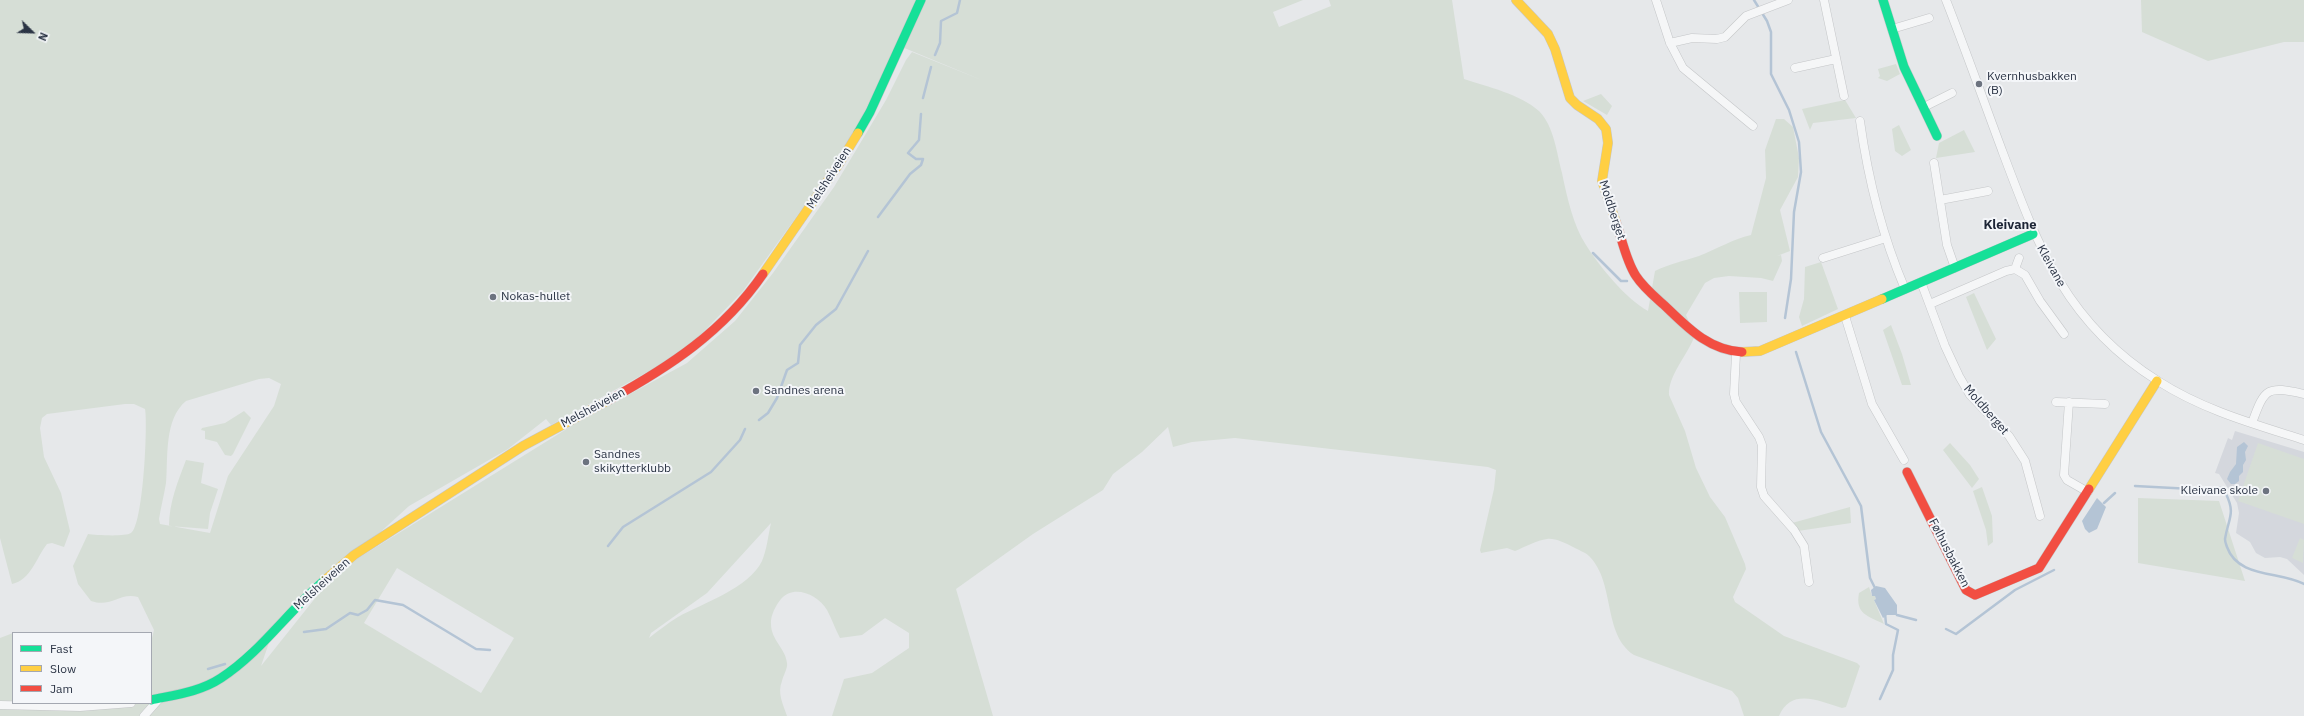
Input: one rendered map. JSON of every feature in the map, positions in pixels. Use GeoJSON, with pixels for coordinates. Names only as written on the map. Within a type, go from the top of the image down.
{"type":"FeatureCollection","features":[{"type":"Feature","properties":{"kind":"street","name":"Melsheiveien"},"geometry":{"type":"LineString","coordinates":[[155,700],[198,689],[220,679],[250,656],[309,593],[354,555],[523,446],[665,369],[691,350],[730,315],[771,263],[849,149],[889,73],[922,0]]}},
{"type":"Feature","properties":{"kind":"street","name":"Moldberget"},"geometry":{"type":"LineString","coordinates":[[1516,0],[1526,14],[1542,26],[1548,34],[1570,98],[1575,105],[1601,122],[1607,130],[1609,139],[1601,171],[1602,181],[1635,275],[1642,285],[1700,339],[1708,344],[1736,354],[1768,349],[2033,234]]}},
{"type":"Feature","properties":{"kind":"street"},"geometry":{"type":"LineString","coordinates":[[1656,0],[1670,43],[1683,68],[1753,126]]}},
{"type":"Feature","properties":{"kind":"street"},"geometry":{"type":"LineString","coordinates":[[1670,43],[1692,38],[1717,39],[1725,37],[1746,16],[1788,0]]}},
{"type":"Feature","properties":{"kind":"street"},"geometry":{"type":"LineString","coordinates":[[1824,0],[1844,96]]}},
{"type":"Feature","properties":{"kind":"street"},"geometry":{"type":"LineString","coordinates":[[1883,0],[1904,67],[1937,136]]}},
{"type":"Feature","properties":{"kind":"street","name":"Kleivane"},"geometry":{"type":"LineString","coordinates":[[1946,0],[2033,234],[2060,284],[2089,322],[2116,349],[2157,381],[2209,408],[2304,440]]}},
{"type":"Feature","properties":{"kind":"street"},"geometry":{"type":"LineString","coordinates":[[1892,29],[1929,18]]}},
{"type":"Feature","properties":{"kind":"street"},"geometry":{"type":"LineString","coordinates":[[1795,68],[1836,59]]}},
{"type":"Feature","properties":{"kind":"street"},"geometry":{"type":"LineString","coordinates":[[1924,107],[1952,93]]}},
{"type":"Feature","properties":{"kind":"street"},"geometry":{"type":"LineString","coordinates":[[1860,121],[1872,190],[1886,238],[1905,289]]}},
{"type":"Feature","properties":{"kind":"street"},"geometry":{"type":"LineString","coordinates":[[1934,163],[1947,245],[1955,268]]}},
{"type":"Feature","properties":{"kind":"street"},"geometry":{"type":"LineString","coordinates":[[1940,200],[1988,191]]}},
{"type":"Feature","properties":{"kind":"street"},"geometry":{"type":"LineString","coordinates":[[1823,258],[1886,238]]}},
{"type":"Feature","properties":{"kind":"street"},"geometry":{"type":"LineString","coordinates":[[2015,269],[2019,258]]}},
{"type":"Feature","properties":{"kind":"street"},"geometry":{"type":"LineString","coordinates":[[1930,304],[2006,271],[2015,269],[2025,275],[2040,301],[2064,334]]}},
{"type":"Feature","properties":{"kind":"street","name":"Moldberget"},"geometry":{"type":"LineString","coordinates":[[1921,282],[1945,346],[1970,395],[2009,436],[2025,462],[2040,516]]}},
{"type":"Feature","properties":{"kind":"street"},"geometry":{"type":"LineString","coordinates":[[1845,316],[1872,404],[1904,460]]}},
{"type":"Feature","properties":{"kind":"street"},"geometry":{"type":"LineString","coordinates":[[1736,354],[1734,394],[1736,402],[1759,437],[1762,445],[1761,487],[1764,496],[1794,530],[1804,546],[1809,582]]}},
{"type":"Feature","properties":{"kind":"street","name":"Følhusbakken"},"geometry":{"type":"LineString","coordinates":[[1907,472],[1966,590],[1975,595],[2039,568],[2157,381]]}},
{"type":"Feature","properties":{"kind":"street"},"geometry":{"type":"LineString","coordinates":[[2252,423],[2262,398],[2268,391],[2281,389],[2304,394]]}},
{"type":"Feature","properties":{"kind":"street"},"geometry":{"type":"LineString","coordinates":[[2056,402],[2105,404]]}},
{"type":"Feature","properties":{"kind":"street"},"geometry":{"type":"LineString","coordinates":[[2069,402],[2064,475],[2068,480],[2088,492]]}},
{"type":"Feature","properties":{"kind":"street"},"geometry":{"type":"LineString","coordinates":[[144,716],[155,700]]}},
{"type":"Feature","properties":{"kind":"street"},"geometry":{"type":"LineString","coordinates":[[0,705],[80,707],[118,704]]}},
{"type":"Feature","properties":{"kind":"shaded area"},"geometry":{"type":"Polygon","coordinates":[[[0,0],[1303,0],[1273,12],[1279,27],[1331,6],[1329,0],[1452,0],[1464,79],[1523,100],[1539,111],[1544,117],[1552,132],[1566,192],[1577,229],[1581,237],[1598,263],[1622,291],[1648,311],[1655,271],[1671,264],[1699,256],[1751,235],[1766,178],[1765,150],[1776,119],[1784,119],[1793,127],[1799,158],[1798,177],[1780,210],[1790,251],[1777,256],[1781,255],[1782,261],[1773,281],[1761,278],[1729,276],[1714,278],[1705,283],[1686,315],[1695,335],[1675,372],[1669,395],[1685,431],[1696,468],[1710,497],[1725,517],[1745,564],[1746,569],[1733,597],[1735,602],[1784,636],[1857,663],[1860,666],[1846,707],[1842,708],[1807,698],[1798,699],[1791,702],[1784,707],[1779,716],[1744,716],[1738,698],[1732,691],[1634,655],[1624,646],[1617,634],[1613,622],[1603,580],[1597,567],[1586,553],[1563,542],[1550,539],[1539,541],[1515,551],[1507,548],[1481,553],[1480,550],[1494,489],[1496,470],[1488,467],[1235,438],[1192,442],[1173,447],[1168,427],[1142,452],[1113,474],[1103,490],[1033,534],[956,589],[993,716],[832,716],[844,679],[872,673],[909,648],[909,633],[885,618],[862,635],[840,638],[829,613],[818,600],[806,593],[792,592],[781,599],[777,604],[771,618],[773,635],[784,653],[787,663],[780,690],[787,716],[0,716],[0,638],[12,633],[12,704],[152,704],[152,638],[154,630],[138,597],[126,596],[105,603],[91,601],[78,584],[73,566],[88,534],[123,535],[131,533],[135,526],[139,513],[144,475],[146,419],[145,409],[134,404],[47,414],[42,418],[40,428],[44,457],[61,493],[70,531],[64,547],[52,543],[47,544],[29,573],[19,582],[12,584],[0,538],[0,0]],[[902,47],[898,48],[892,57],[848,145],[743,291],[684,352],[551,425],[546,419],[508,449],[409,506],[375,537],[342,559],[297,601],[274,628],[261,666],[336,572],[573,425],[687,363],[735,321],[773,273],[834,187],[886,100],[906,60],[912,52],[984,81],[902,47]],[[269,378],[259,379],[186,401],[179,409],[174,418],[168,439],[166,483],[159,519],[160,524],[210,533],[228,476],[274,406],[281,384],[269,378]],[[771,523],[707,593],[651,633],[649,638],[678,617],[736,587],[756,571],[762,561],[771,523]],[[397,568],[364,623],[481,693],[514,638],[397,568]]]}},
{"type":"Feature","properties":{"kind":"shaded area"},"geometry":{"type":"Polygon","coordinates":[[[2141,0],[2304,0],[2304,42],[2284,42],[2208,61],[2142,32],[2141,0]]]}},
{"type":"Feature","properties":{"kind":"shaded area"},"geometry":{"type":"Polygon","coordinates":[[[1896,64],[1900,74],[1887,81],[1878,78],[1880,76],[1878,69],[1896,64]]]}},
{"type":"Feature","properties":{"kind":"shaded area"},"geometry":{"type":"Polygon","coordinates":[[[1601,94],[1612,106],[1607,115],[1583,101],[1601,94]]]}},
{"type":"Feature","properties":{"kind":"shaded area"},"geometry":{"type":"Polygon","coordinates":[[[1845,100],[1856,118],[1813,123],[1810,130],[1802,109],[1845,100]]]}},
{"type":"Feature","properties":{"kind":"shaded area"},"geometry":{"type":"Polygon","coordinates":[[[1899,125],[1911,150],[1902,156],[1895,151],[1892,129],[1899,125]]]}},
{"type":"Feature","properties":{"kind":"shaded area"},"geometry":{"type":"Polygon","coordinates":[[[1964,130],[1975,152],[1936,158],[1939,143],[1964,130]]]}},
{"type":"Feature","properties":{"kind":"shaded area"},"geometry":{"type":"Polygon","coordinates":[[[1821,262],[1838,309],[1802,326],[1799,317],[1804,299],[1805,267],[1821,262]]]}},
{"type":"Feature","properties":{"kind":"shaded area"},"geometry":{"type":"Polygon","coordinates":[[[1739,292],[1767,292],[1767,322],[1740,323],[1739,292]]]}},
{"type":"Feature","properties":{"kind":"shaded area"},"geometry":{"type":"Polygon","coordinates":[[[1974,293],[1996,339],[1987,350],[1966,297],[1974,293]]]}},
{"type":"Feature","properties":{"kind":"shaded area"},"geometry":{"type":"Polygon","coordinates":[[[1891,325],[1902,354],[1911,385],[1902,385],[1883,330],[1891,325]]]}},
{"type":"Feature","properties":{"kind":"shaded area"},"geometry":{"type":"Polygon","coordinates":[[[244,411],[251,418],[231,456],[225,455],[217,442],[205,439],[205,431],[201,430],[202,428],[225,423],[244,411]]]}},
{"type":"Feature","properties":{"kind":"shaded area","name":"Kleivane skole"},"geometry":{"type":"Polygon","coordinates":[[[2235,431],[2304,452],[2304,575],[2287,559],[2280,557],[2265,558],[2256,553],[2250,542],[2236,533],[2239,513],[2237,503],[2219,474],[2215,473],[2228,438],[2232,440],[2235,431]]]}},
{"type":"Feature","properties":{"kind":"shaded area"},"geometry":{"type":"Polygon","coordinates":[[[1950,443],[1970,465],[1979,479],[1972,488],[1943,450],[1950,443]]]}},
{"type":"Feature","properties":{"kind":"shaded area","name":"Kleivane skole"},"geometry":{"type":"Polygon","coordinates":[[[2258,443],[2304,459],[2304,524],[2238,501],[2258,443]]]}},
{"type":"Feature","properties":{"kind":"shaded area"},"geometry":{"type":"Polygon","coordinates":[[[186,460],[204,463],[201,483],[218,489],[210,513],[208,529],[169,526],[172,501],[186,460]]]}},
{"type":"Feature","properties":{"kind":"shaded area"},"geometry":{"type":"Polygon","coordinates":[[[1982,487],[1992,516],[1993,542],[1988,546],[1986,530],[1973,491],[1982,487]]]}},
{"type":"Feature","properties":{"kind":"shaded area"},"geometry":{"type":"Polygon","coordinates":[[[2138,498],[2219,501],[2245,581],[2138,563],[2138,498]]]}},
{"type":"Feature","properties":{"kind":"shaded area"},"geometry":{"type":"Polygon","coordinates":[[[1850,507],[1851,523],[1798,531],[1792,523],[1850,507]]]}},
{"type":"Feature","properties":{"kind":"shaded area"},"geometry":{"type":"Polygon","coordinates":[[[2300,538],[2304,540],[2303,563],[2292,558],[2300,538]]]}},
{"type":"Feature","properties":{"kind":"shaded area"},"geometry":{"type":"Polygon","coordinates":[[[1869,587],[1872,596],[1875,595],[1876,599],[1874,600],[1884,624],[1868,616],[1859,606],[1859,593],[1869,587]]]}},
{"type":"Feature","properties":{"kind":"water"},"geometry":{"type":"Polygon","coordinates":[[[2244,442],[2248,446],[2245,452],[2246,460],[2243,465],[2243,472],[2239,476],[2239,481],[2235,484],[2231,484],[2227,479],[2236,464],[2237,447],[2244,442]]]}},
{"type":"Feature","properties":{"kind":"water"},"geometry":{"type":"Polygon","coordinates":[[[2097,498],[2106,507],[2097,529],[2089,533],[2085,529],[2082,521],[2097,498]]]}},
{"type":"Feature","properties":{"kind":"water"},"geometry":{"type":"Polygon","coordinates":[[[1876,586],[1885,588],[1897,605],[1897,615],[1887,615],[1883,618],[1874,600],[1876,599],[1875,596],[1872,596],[1871,590],[1876,586]]]}},
{"type":"Feature","properties":{"kind":"waterway"},"geometry":{"type":"LineString","coordinates":[[935,55],[940,43],[941,21],[957,13],[960,0]]}},
{"type":"Feature","properties":{"kind":"waterway"},"geometry":{"type":"LineString","coordinates":[[1754,0],[1767,21],[1771,32],[1771,74],[1789,110],[1799,142],[1801,172],[1794,212],[1791,279],[1785,318]]}},
{"type":"Feature","properties":{"kind":"waterway"},"geometry":{"type":"LineString","coordinates":[[923,98],[931,67]]}},
{"type":"Feature","properties":{"kind":"waterway"},"geometry":{"type":"LineString","coordinates":[[878,217],[910,174],[921,165],[923,159],[916,159],[908,153],[919,140],[921,114]]}},
{"type":"Feature","properties":{"kind":"waterway"},"geometry":{"type":"LineString","coordinates":[[759,420],[768,413],[777,398],[787,370],[798,363],[800,345],[816,325],[836,309],[868,251]]}},
{"type":"Feature","properties":{"kind":"waterway"},"geometry":{"type":"LineString","coordinates":[[1593,253],[1621,281],[1627,281]]}},
{"type":"Feature","properties":{"kind":"waterway"},"geometry":{"type":"LineString","coordinates":[[1796,352],[1821,432],[1861,506],[1870,578],[1876,590]]}},
{"type":"Feature","properties":{"kind":"waterway"},"geometry":{"type":"LineString","coordinates":[[608,546],[623,527],[711,472],[740,440],[745,429]]}},
{"type":"Feature","properties":{"kind":"waterway"},"geometry":{"type":"LineString","coordinates":[[2135,486],[2211,490],[2226,494],[2231,512],[2225,540],[2232,557],[2240,564],[2250,569],[2304,584]]}},
{"type":"Feature","properties":{"kind":"waterway"},"geometry":{"type":"LineString","coordinates":[[2212,490],[2215,488],[2225,488]]}},
{"type":"Feature","properties":{"kind":"waterway"},"geometry":{"type":"LineString","coordinates":[[2104,503],[2115,493]]}},
{"type":"Feature","properties":{"kind":"waterway"},"geometry":{"type":"LineString","coordinates":[[1946,629],[1956,634],[2015,590],[2054,570]]}},
{"type":"Feature","properties":{"kind":"waterway"},"geometry":{"type":"LineString","coordinates":[[304,632],[326,629],[350,613],[358,615],[367,610],[375,600],[403,605],[476,649],[490,650]]}},
{"type":"Feature","properties":{"kind":"waterway"},"geometry":{"type":"LineString","coordinates":[[1880,699],[1893,670],[1893,655],[1898,630],[1886,624],[1885,613]]}},
{"type":"Feature","properties":{"kind":"waterway"},"geometry":{"type":"LineString","coordinates":[[1897,615],[1916,620]]}},
{"type":"Feature","properties":{"kind":"waterway"},"geometry":{"type":"LineString","coordinates":[[208,669],[225,664]]}},
{"type":"Feature","properties":{"kind":"traffic: fast"},"geometry":{"type":"LineString","coordinates":[[858,133],[870,112],[921,0]]}},
{"type":"Feature","properties":{"kind":"traffic: fast"},"geometry":{"type":"LineString","coordinates":[[1883,0],[1904,67],[1937,136]]}},
{"type":"Feature","properties":{"kind":"traffic: fast"},"geometry":{"type":"LineString","coordinates":[[1882,299],[2033,234]]}},
{"type":"Feature","properties":{"kind":"traffic: fast"},"geometry":{"type":"LineString","coordinates":[[152,700],[196,690],[221,678],[235,668],[262,644],[325,580]]}},
{"type":"Feature","properties":{"kind":"traffic: slow"},"geometry":{"type":"LineString","coordinates":[[1516,0],[1548,34],[1555,49],[1570,98],[1577,105],[1598,119],[1606,129],[1608,143],[1602,181],[1616,222]]}},
{"type":"Feature","properties":{"kind":"traffic: slow"},"geometry":{"type":"LineString","coordinates":[[763,274],[839,164],[858,133]]}},
{"type":"Feature","properties":{"kind":"traffic: slow"},"geometry":{"type":"LineString","coordinates":[[1742,352],[1760,351],[1882,299]]}},
{"type":"Feature","properties":{"kind":"traffic: slow"},"geometry":{"type":"LineString","coordinates":[[2089,489],[2157,381]]}},
{"type":"Feature","properties":{"kind":"traffic: slow"},"geometry":{"type":"LineString","coordinates":[[325,580],[354,555],[523,446],[609,400]]}},
{"type":"Feature","properties":{"kind":"traffic: jam"},"geometry":{"type":"LineString","coordinates":[[1616,222],[1624,250],[1630,264],[1636,276],[1645,288],[1690,329],[1708,342],[1719,347],[1742,352]]}},
{"type":"Feature","properties":{"kind":"traffic: jam"},"geometry":{"type":"LineString","coordinates":[[609,400],[653,375],[713,331],[747,295],[763,274]]}},
{"type":"Feature","properties":{"kind":"traffic: jam"},"geometry":{"type":"LineString","coordinates":[[1907,472],[1966,590],[1975,595],[2039,568],[2089,489]]}},
{"type":"Feature","properties":{"kind":"place","name":"Kvernhusbakken (B)"},"geometry":{"type":"Point","coordinates":[1979,84]}},
{"type":"Feature","properties":{"kind":"place","name":"Nokas-hullet"},"geometry":{"type":"Point","coordinates":[493,297]}},
{"type":"Feature","properties":{"kind":"place","name":"Sandnes arena"},"geometry":{"type":"Point","coordinates":[756,391]}},
{"type":"Feature","properties":{"kind":"place","name":"Sandnes skikytterklubb"},"geometry":{"type":"Point","coordinates":[586,462]}},
{"type":"Feature","properties":{"kind":"place","name":"Kleivane skole"},"geometry":{"type":"Point","coordinates":[2266,491]}},
{"type":"Feature","properties":{"kind":"district","name":"Kleivane"},"geometry":{"type":"Point","coordinates":[2010,225]}}]}
